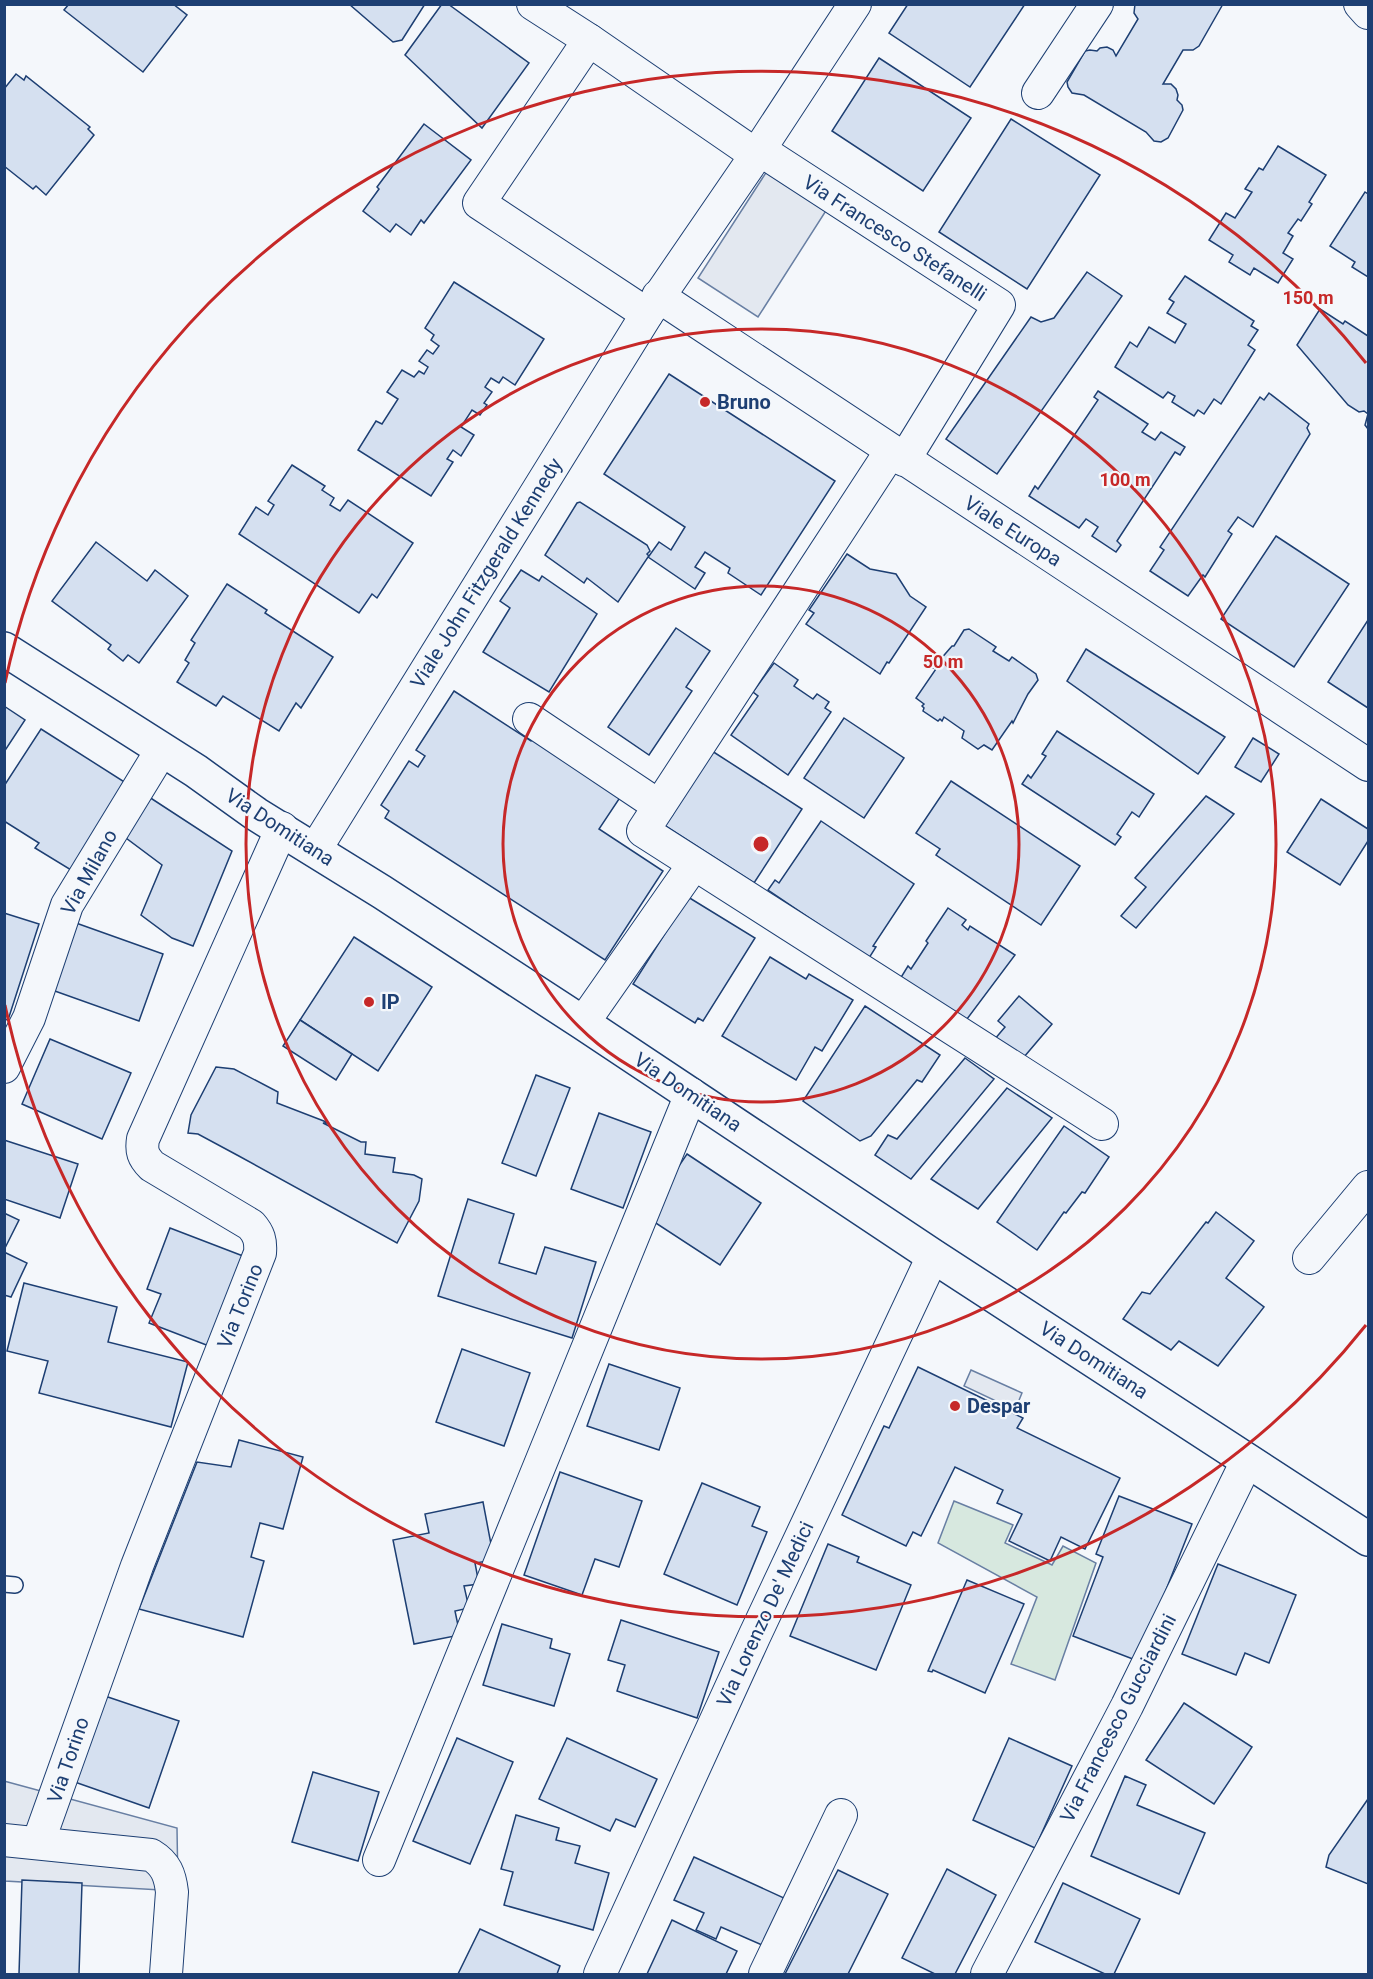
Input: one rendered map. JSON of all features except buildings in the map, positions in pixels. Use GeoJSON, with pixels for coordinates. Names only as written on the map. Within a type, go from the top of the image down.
{"type":"FeatureCollection","features":[{"type":"Feature","properties":{"kind":"main road","name":"Via Domitiana"},"geometry":{"type":"LineString","coordinates":[[4,649],[161,751],[196,771],[256,814],[282,828],[584,1023],[933,1256],[1368,1539]]}},
{"type":"Feature","properties":{"kind":"street"},"geometry":{"type":"LineString","coordinates":[[533,4],[758,152]]}},
{"type":"Feature","properties":{"kind":"street","name":"Viale John Fitzgerald Kennedy"},"geometry":{"type":"LineString","coordinates":[[315,850],[653,305],[758,152],[855,4]]}},
{"type":"Feature","properties":{"kind":"street"},"geometry":{"type":"LineString","coordinates":[[1038,93],[1097,4]]}},
{"type":"Feature","properties":{"kind":"street"},"geometry":{"type":"LineString","coordinates":[[1360,4],[1368,13]]}},
{"type":"Feature","properties":{"kind":"street","name":"Viale Europa"},"geometry":{"type":"LineString","coordinates":[[589,40],[479,203],[653,305],[898,455],[1368,765]]}},
{"type":"Feature","properties":{"kind":"street","name":"Via Francesco Stefanelli"},"geometry":{"type":"LineString","coordinates":[[758,152],[999,305],[898,455]]}},
{"type":"Feature","properties":{"kind":"street"},"geometry":{"type":"LineString","coordinates":[[898,455],[643,831],[1102,1124]]}},
{"type":"Feature","properties":{"kind":"street"},"geometry":{"type":"LineString","coordinates":[[529,719],[659,806]]}},
{"type":"Feature","properties":{"kind":"street","name":"Via Milano"},"geometry":{"type":"LineString","coordinates":[[4,1067],[28,1018],[67,905],[161,751]]}},
{"type":"Feature","properties":{"kind":"street","name":"Via Torino"},"geometry":{"type":"LineString","coordinates":[[38,1843],[137,1566],[260,1253],[261,1242],[251,1225],[152,1166],[144,1158],[142,1148],[143,1139],[282,828]]}},
{"type":"Feature","properties":{"kind":"street"},"geometry":{"type":"LineString","coordinates":[[584,1023],[694,864]]}},
{"type":"Feature","properties":{"kind":"street"},"geometry":{"type":"LineString","coordinates":[[379,1860],[691,1094]]}},
{"type":"Feature","properties":{"kind":"street"},"geometry":{"type":"LineString","coordinates":[[1309,1258],[1368,1186]]}},
{"type":"Feature","properties":{"kind":"street","name":"Via Lorenzo De' Medici"},"geometry":{"type":"LineString","coordinates":[[600,1974],[754,1637],[933,1256]]}},
{"type":"Feature","properties":{"kind":"street","name":"Via Francesco Gucciardini"},"geometry":{"type":"LineString","coordinates":[[987,1974],[1127,1706],[1247,1461]]}},
{"type":"Feature","properties":{"kind":"street"},"geometry":{"type":"LineString","coordinates":[[765,1974],[841,1815]]}},
{"type":"Feature","properties":{"kind":"street"},"geometry":{"type":"LineString","coordinates":[[4,1840],[151,1855],[160,1861],[171,1879],[172,1892],[166,1974]]}},
{"type":"Feature","properties":{"kind":"shaded area"},"geometry":{"type":"Polygon","coordinates":[[[769,168],[829,206],[758,317],[698,278],[769,168]]]}},
{"type":"Feature","properties":{"kind":"shaded area"},"geometry":{"type":"Polygon","coordinates":[[[971,1370],[1022,1393],[1015,1410],[964,1386],[971,1370]]]}},
{"type":"Feature","properties":{"kind":"shaded area"},"geometry":{"type":"Polygon","coordinates":[[[954,1501],[1013,1525],[1005,1543],[1052,1565],[1063,1546],[1096,1563],[1055,1680],[1011,1664],[1037,1597],[938,1543],[954,1501]]]}},
{"type":"Feature","properties":{"kind":"shaded area"},"geometry":{"type":"Polygon","coordinates":[[[4,1781],[177,1828],[178,1891],[5,1881],[4,1781]]]}},
{"type":"Feature","properties":{"kind":"place","name":"Bruno"},"geometry":{"type":"Point","coordinates":[705,402]}},
{"type":"Feature","properties":{"kind":"place","name":"IP"},"geometry":{"type":"Point","coordinates":[369,1002]}},
{"type":"Feature","properties":{"kind":"place","name":"Despar"},"geometry":{"type":"Point","coordinates":[955,1406]}}]}
